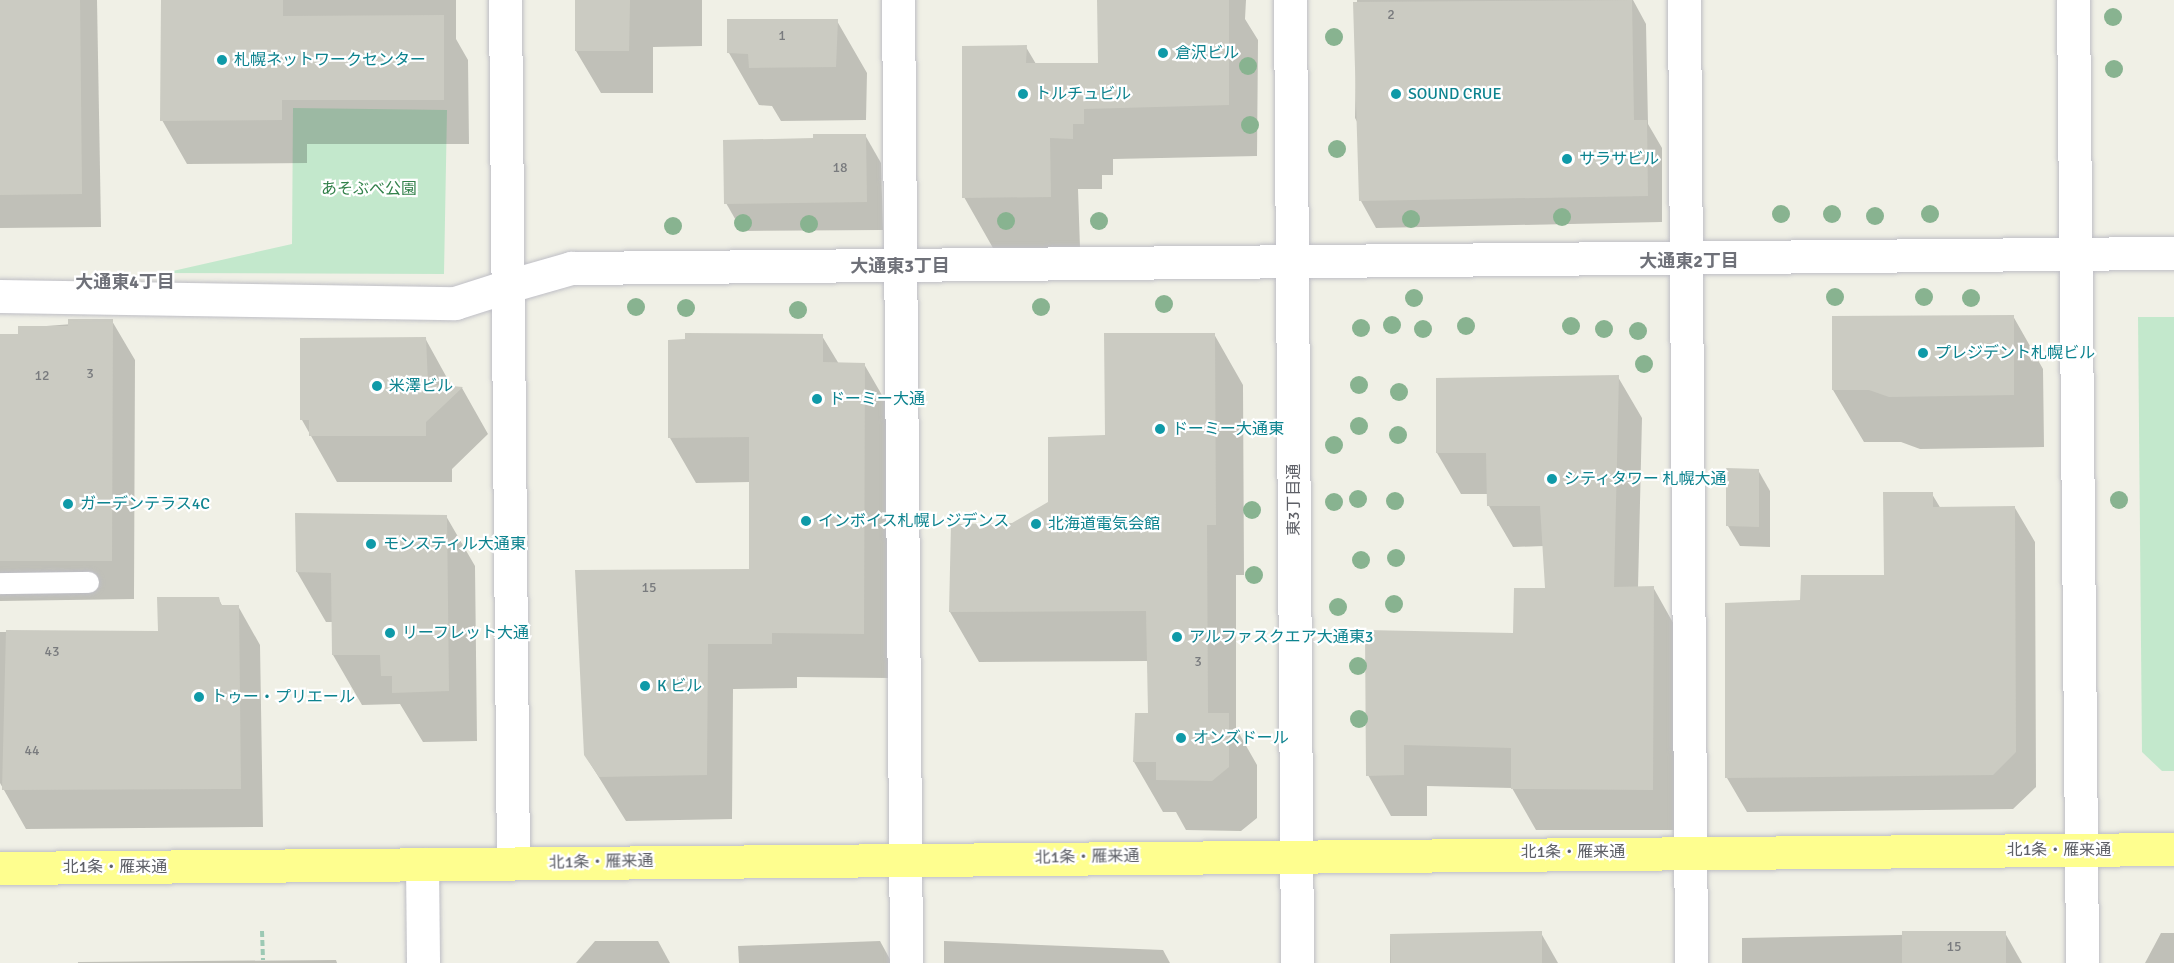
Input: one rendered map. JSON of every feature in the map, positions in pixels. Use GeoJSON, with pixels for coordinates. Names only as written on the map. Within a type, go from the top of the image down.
{"type":"FeatureCollection","features":[{"type":"Feature","properties":{"kind":"highway","name":"北1条・雁来通"},"geometry":{"type":"LineString","coordinates":[[0,868],[1295,854],[2174,849]]}},
{"type":"Feature","properties":{"kind":"street"},"geometry":{"type":"LineString","coordinates":[[505,0],[513,863]]}},
{"type":"Feature","properties":{"kind":"street"},"geometry":{"type":"LineString","coordinates":[[898,0],[906,963]]}},
{"type":"Feature","properties":{"kind":"street","name":"東3丁目通"},"geometry":{"type":"LineString","coordinates":[[1290,0],[1297,963]]}},
{"type":"Feature","properties":{"kind":"street"},"geometry":{"type":"LineString","coordinates":[[1684,0],[1691,963]]}},
{"type":"Feature","properties":{"kind":"street"},"geometry":{"type":"LineString","coordinates":[[2073,0],[2082,963]]}},
{"type":"Feature","properties":{"kind":"street"},"geometry":{"type":"LineString","coordinates":[[0,296],[455,303],[571,268],[2174,253]]}},
{"type":"Feature","properties":{"kind":"street"},"geometry":{"type":"LineString","coordinates":[[422,864],[423,963]]}},
{"type":"Feature","properties":{"kind":"lane"},"geometry":{"type":"LineString","coordinates":[[0,583],[88,582]]}},
{"type":"Feature","properties":{"kind":"path"},"geometry":{"type":"LineString","coordinates":[[262,932],[262,960]]}},
{"type":"Feature","properties":{"kind":"green space","name":"あそぶべ公園"},"geometry":{"type":"Polygon","coordinates":[[[293,108],[447,110],[444,274],[164,273],[292,244],[293,108]]]}},
{"type":"Feature","properties":{"kind":"green space"},"geometry":{"type":"Polygon","coordinates":[[[2138,317],[2174,317],[2174,771],[2162,771],[2142,752],[2138,317]]]}},
{"type":"Feature","properties":{"kind":"building"},"geometry":{"type":"Polygon","coordinates":[[[0,0],[80,0],[82,194],[0,195],[0,0]]]}},
{"type":"Feature","properties":{"kind":"building"},"geometry":{"type":"Polygon","coordinates":[[[161,0],[283,0],[283,16],[444,15],[444,100],[282,100],[282,120],[160,121],[161,0]]]}},
{"type":"Feature","properties":{"kind":"building"},"geometry":{"type":"Polygon","coordinates":[[[575,0],[630,0],[629,51],[575,51],[575,0]]]}},
{"type":"Feature","properties":{"kind":"building"},"geometry":{"type":"Polygon","coordinates":[[[1097,0],[1229,0],[1229,105],[1084,109],[1084,124],[1073,124],[1073,139],[1050,138],[1051,197],[962,198],[962,46],[1027,45],[1026,63],[1098,63],[1097,0]]]}},
{"type":"Feature","properties":{"kind":"building"},"geometry":{"type":"Polygon","coordinates":[[[1632,0],[1634,120],[1647,120],[1648,196],[1359,201],[1353,2],[1632,0]]]}},
{"type":"Feature","properties":{"kind":"building"},"geometry":{"type":"Polygon","coordinates":[[[727,19],[838,19],[836,67],[749,68],[748,54],[727,53],[727,19]]]}},
{"type":"Feature","properties":{"kind":"building"},"geometry":{"type":"Polygon","coordinates":[[[813,134],[866,134],[867,202],[724,204],[723,140],[813,138],[813,134]]]}},
{"type":"Feature","properties":{"kind":"building","name":"プレジデント札幌ビル"},"geometry":{"type":"Polygon","coordinates":[[[2014,315],[2014,395],[1889,397],[1869,390],[1832,390],[1832,316],[2014,315]]]}},
{"type":"Feature","properties":{"kind":"building"},"geometry":{"type":"Polygon","coordinates":[[[68,319],[113,319],[112,561],[0,561],[0,334],[18,334],[18,326],[68,326],[68,319]]]}},
{"type":"Feature","properties":{"kind":"building"},"geometry":{"type":"Polygon","coordinates":[[[685,333],[823,334],[823,362],[865,363],[864,634],[772,633],[772,644],[708,644],[707,775],[599,777],[584,755],[575,570],[749,569],[749,437],[668,438],[668,340],[685,339],[685,333]]]}},
{"type":"Feature","properties":{"kind":"building"},"geometry":{"type":"Polygon","coordinates":[[[1104,333],[1215,333],[1216,525],[1207,525],[1208,713],[1229,713],[1229,767],[1212,781],[1156,780],[1156,762],[1133,762],[1135,713],[1148,713],[1146,611],[949,612],[951,524],[1012,523],[1048,502],[1048,437],[1105,435],[1104,333]]]}},
{"type":"Feature","properties":{"kind":"building","name":"米澤ビル"},"geometry":{"type":"Polygon","coordinates":[[[426,337],[428,384],[463,387],[426,422],[426,436],[309,436],[309,420],[300,420],[300,338],[426,337]]]}},
{"type":"Feature","properties":{"kind":"building"},"geometry":{"type":"Polygon","coordinates":[[[1619,375],[1614,587],[1654,586],[1653,790],[1511,789],[1511,748],[1404,745],[1404,775],[1366,776],[1365,630],[1513,633],[1514,588],[1545,588],[1540,506],[1487,506],[1486,453],[1436,453],[1436,378],[1619,375]]]}},
{"type":"Feature","properties":{"kind":"building"},"geometry":{"type":"Polygon","coordinates":[[[1726,468],[1759,469],[1759,527],[1726,526],[1726,468]]]}},
{"type":"Feature","properties":{"kind":"building"},"geometry":{"type":"Polygon","coordinates":[[[1883,492],[1933,492],[1933,507],[2015,506],[2016,752],[1993,775],[1725,778],[1725,603],[1800,600],[1801,575],[1884,575],[1883,492]]]}},
{"type":"Feature","properties":{"kind":"building"},"geometry":{"type":"Polygon","coordinates":[[[295,513],[447,515],[449,691],[392,693],[392,676],[381,676],[380,655],[332,655],[331,573],[296,572],[295,513]]]}},
{"type":"Feature","properties":{"kind":"building"},"geometry":{"type":"Polygon","coordinates":[[[157,597],[219,597],[221,605],[239,605],[241,789],[2,790],[6,630],[158,631],[157,597]]]}},
{"type":"Feature","properties":{"kind":"building"},"geometry":{"type":"Polygon","coordinates":[[[1542,931],[1542,963],[1391,963],[1390,934],[1542,931]]]}},
{"type":"Feature","properties":{"kind":"building"},"geometry":{"type":"Polygon","coordinates":[[[1902,931],[2006,931],[2006,963],[1902,963],[1902,931]]]}},
{"type":"Feature","properties":{"kind":"place","name":"倉沢ビル"},"geometry":{"type":"Point","coordinates":[1163,53]}},
{"type":"Feature","properties":{"kind":"place","name":"札幌ネットワークセンター"},"geometry":{"type":"Point","coordinates":[222,60]}},
{"type":"Feature","properties":{"kind":"place","name":"トルチュビル"},"geometry":{"type":"Point","coordinates":[1023,94]}},
{"type":"Feature","properties":{"kind":"place","name":"SOUND CRUE"},"geometry":{"type":"Point","coordinates":[1396,94]}},
{"type":"Feature","properties":{"kind":"place","name":"サラサビル"},"geometry":{"type":"Point","coordinates":[1567,159]}},
{"type":"Feature","properties":{"kind":"place","name":"プレジデント札幌ビル"},"geometry":{"type":"Point","coordinates":[1923,353]}},
{"type":"Feature","properties":{"kind":"place","name":"米澤ビル"},"geometry":{"type":"Point","coordinates":[377,386]}},
{"type":"Feature","properties":{"kind":"place","name":"ドーミー大通"},"geometry":{"type":"Point","coordinates":[817,399]}},
{"type":"Feature","properties":{"kind":"place","name":"ドーミー大通東"},"geometry":{"type":"Point","coordinates":[1160,429]}},
{"type":"Feature","properties":{"kind":"place","name":"シティタワー 札幌大通"},"geometry":{"type":"Point","coordinates":[1552,479]}},
{"type":"Feature","properties":{"kind":"place","name":"ガーデンテラス4C"},"geometry":{"type":"Point","coordinates":[68,504]}},
{"type":"Feature","properties":{"kind":"place","name":"インボイス札幌レジデンス"},"geometry":{"type":"Point","coordinates":[806,521]}},
{"type":"Feature","properties":{"kind":"place","name":"北海道電気会館"},"geometry":{"type":"Point","coordinates":[1036,524]}},
{"type":"Feature","properties":{"kind":"place","name":"モンスティル大通東"},"geometry":{"type":"Point","coordinates":[371,544]}},
{"type":"Feature","properties":{"kind":"place","name":"リーフレット大通"},"geometry":{"type":"Point","coordinates":[390,633]}},
{"type":"Feature","properties":{"kind":"place","name":"アルファスクエア大通東3"},"geometry":{"type":"Point","coordinates":[1177,637]}},
{"type":"Feature","properties":{"kind":"place","name":"K ビル"},"geometry":{"type":"Point","coordinates":[645,686]}},
{"type":"Feature","properties":{"kind":"place","name":"トゥー・プリエール"},"geometry":{"type":"Point","coordinates":[199,697]}},
{"type":"Feature","properties":{"kind":"place","name":"オンズドール"},"geometry":{"type":"Point","coordinates":[1181,738]}},
{"type":"Feature","properties":{"kind":"district","name":"大通東2丁目"},"geometry":{"type":"Point","coordinates":[1689,261]}},
{"type":"Feature","properties":{"kind":"district","name":"大通東3丁目"},"geometry":{"type":"Point","coordinates":[900,266]}},
{"type":"Feature","properties":{"kind":"district","name":"大通東4丁目"},"geometry":{"type":"Point","coordinates":[125,282]}}]}
